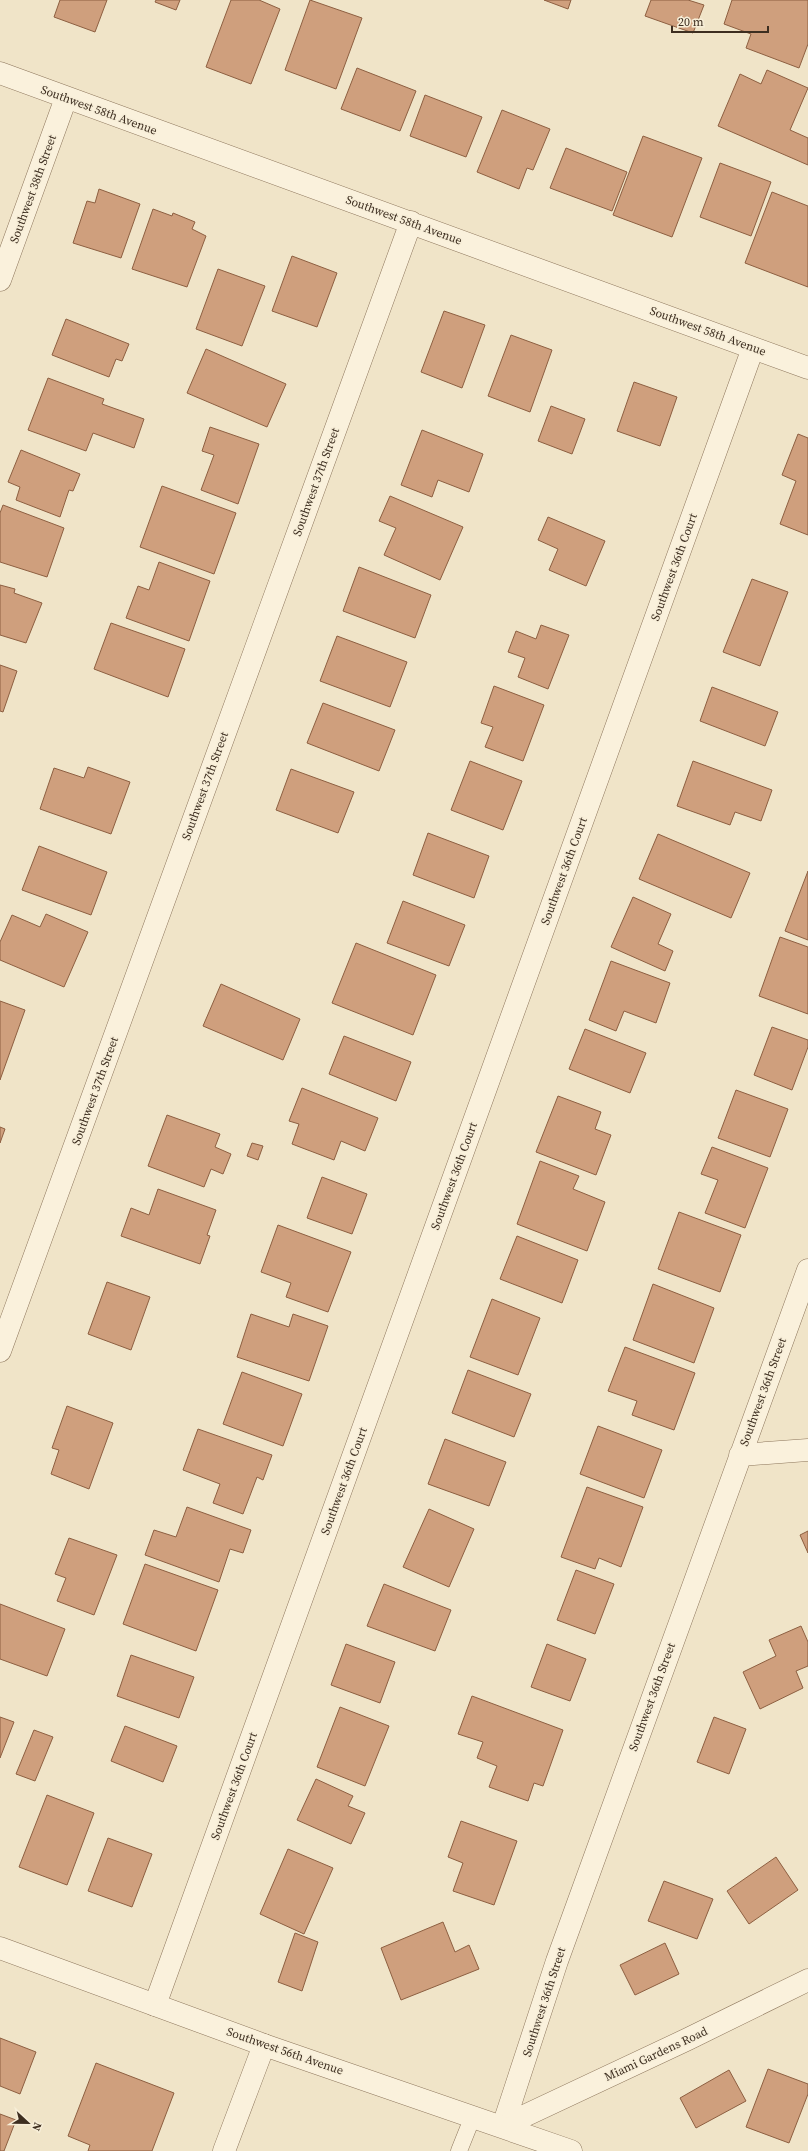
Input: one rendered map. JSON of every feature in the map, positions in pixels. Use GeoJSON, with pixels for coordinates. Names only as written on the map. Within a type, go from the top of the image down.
{"type":"FeatureCollection","features":[{"type":"Feature","properties":{"kind":"street","name":"Southwest 58th Avenue"},"geometry":{"type":"LineString","coordinates":[[0,73],[808,368]]}},
{"type":"Feature","properties":{"kind":"street","name":"Southwest 38th Street"},"geometry":{"type":"LineString","coordinates":[[0,280],[66,98]]}},
{"type":"Feature","properties":{"kind":"street","name":"Southwest 37th Street"},"geometry":{"type":"LineString","coordinates":[[0,1351],[411,222]]}},
{"type":"Feature","properties":{"kind":"street","name":"Southwest 36th Court"},"geometry":{"type":"LineString","coordinates":[[155,2005],[753,348]]}},
{"type":"Feature","properties":{"kind":"street","name":"Southwest 36th Street"},"geometry":{"type":"LineString","coordinates":[[503,2126],[557,1961],[808,1270]]}},
{"type":"Feature","properties":{"kind":"street"},"geometry":{"type":"LineString","coordinates":[[740,1455],[808,1450]]}},
{"type":"Feature","properties":{"kind":"street","name":"Southwest 56th Avenue"},"geometry":{"type":"LineString","coordinates":[[0,1948],[264,2045],[503,2126],[571,2151]]}},
{"type":"Feature","properties":{"kind":"street","name":"Miami Gardens Road"},"geometry":{"type":"LineString","coordinates":[[503,2126],[688,2039],[808,1980]]}},
{"type":"Feature","properties":{"kind":"street"},"geometry":{"type":"LineString","coordinates":[[224,2151],[264,2045]]}},
{"type":"Feature","properties":{"kind":"lane"},"geometry":{"type":"LineString","coordinates":[[459,2151],[473,2116]]}},
{"type":"Feature","properties":{"kind":"building"},"geometry":{"type":"Polygon","coordinates":[[[60,0],[107,0],[95,32],[54,17],[60,0]]]}},
{"type":"Feature","properties":{"kind":"building"},"geometry":{"type":"Polygon","coordinates":[[[156,0],[180,0],[176,10],[155,2],[156,0]]]}},
{"type":"Feature","properties":{"kind":"building"},"geometry":{"type":"Polygon","coordinates":[[[231,0],[259,0],[280,9],[251,84],[206,67],[231,0]]]}},
{"type":"Feature","properties":{"kind":"building"},"geometry":{"type":"Polygon","coordinates":[[[310,0],[362,18],[336,89],[285,70],[310,0]]]}},
{"type":"Feature","properties":{"kind":"building"},"geometry":{"type":"Polygon","coordinates":[[[544,0],[571,0],[568,9],[544,0]]]}},
{"type":"Feature","properties":{"kind":"building"},"geometry":{"type":"Polygon","coordinates":[[[651,0],[688,0],[704,5],[693,33],[645,16],[651,0]]]}},
{"type":"Feature","properties":{"kind":"building"},"geometry":{"type":"Polygon","coordinates":[[[732,0],[808,0],[808,44],[799,68],[746,48],[751,34],[724,24],[732,0]]]}},
{"type":"Feature","properties":{"kind":"building"},"geometry":{"type":"Polygon","coordinates":[[[357,68],[416,91],[400,131],[341,109],[357,68]]]}},
{"type":"Feature","properties":{"kind":"building"},"geometry":{"type":"Polygon","coordinates":[[[767,70],[808,88],[790,130],[808,138],[808,165],[718,126],[740,74],[761,84],[767,70]]]}},
{"type":"Feature","properties":{"kind":"building"},"geometry":{"type":"Polygon","coordinates":[[[425,95],[482,117],[466,157],[410,136],[425,95]]]}},
{"type":"Feature","properties":{"kind":"building"},"geometry":{"type":"Polygon","coordinates":[[[502,110],[550,129],[533,170],[527,168],[519,189],[477,172],[502,110]]]}},
{"type":"Feature","properties":{"kind":"building"},"geometry":{"type":"Polygon","coordinates":[[[643,136],[702,158],[672,237],[613,215],[643,136]]]}},
{"type":"Feature","properties":{"kind":"building"},"geometry":{"type":"Polygon","coordinates":[[[566,148],[627,172],[612,211],[550,188],[566,148]]]}},
{"type":"Feature","properties":{"kind":"building"},"geometry":{"type":"Polygon","coordinates":[[[720,163],[771,182],[751,236],[700,217],[720,163]]]}},
{"type":"Feature","properties":{"kind":"building"},"geometry":{"type":"Polygon","coordinates":[[[99,189],[140,204],[121,258],[73,243],[87,201],[95,203],[99,189]]]}},
{"type":"Feature","properties":{"kind":"building"},"geometry":{"type":"Polygon","coordinates":[[[772,192],[808,206],[808,287],[745,263],[772,192]]]}},
{"type":"Feature","properties":{"kind":"building"},"geometry":{"type":"Polygon","coordinates":[[[153,209],[172,216],[173,213],[195,222],[192,229],[206,236],[187,287],[132,269],[153,209]]]}},
{"type":"Feature","properties":{"kind":"building"},"geometry":{"type":"Polygon","coordinates":[[[292,256],[337,273],[317,327],[272,311],[292,256]]]}},
{"type":"Feature","properties":{"kind":"building"},"geometry":{"type":"Polygon","coordinates":[[[218,269],[265,286],[242,346],[196,329],[218,269]]]}},
{"type":"Feature","properties":{"kind":"building"},"geometry":{"type":"Polygon","coordinates":[[[444,311],[485,325],[462,388],[421,372],[444,311]]]}},
{"type":"Feature","properties":{"kind":"building"},"geometry":{"type":"Polygon","coordinates":[[[66,319],[129,344],[122,361],[116,359],[109,377],[52,355],[66,319]]]}},
{"type":"Feature","properties":{"kind":"building"},"geometry":{"type":"Polygon","coordinates":[[[511,335],[552,350],[530,412],[488,396],[511,335]]]}},
{"type":"Feature","properties":{"kind":"building"},"geometry":{"type":"Polygon","coordinates":[[[206,349],[286,384],[267,427],[187,393],[206,349]]]}},
{"type":"Feature","properties":{"kind":"building"},"geometry":{"type":"Polygon","coordinates":[[[48,378],[104,399],[102,404],[144,419],[134,448],[93,433],[86,451],[28,430],[48,378]]]}},
{"type":"Feature","properties":{"kind":"building"},"geometry":{"type":"Polygon","coordinates":[[[634,382],[677,397],[660,446],[617,431],[634,382]]]}},
{"type":"Feature","properties":{"kind":"building"},"geometry":{"type":"Polygon","coordinates":[[[551,406],[585,419],[572,454],[538,441],[551,406]]]}},
{"type":"Feature","properties":{"kind":"building"},"geometry":{"type":"Polygon","coordinates":[[[210,427],[259,444],[238,504],[201,490],[214,455],[202,451],[210,427]]]}},
{"type":"Feature","properties":{"kind":"building"},"geometry":{"type":"Polygon","coordinates":[[[422,430],[483,454],[469,492],[438,480],[432,497],[401,485],[422,430]]]}},
{"type":"Feature","properties":{"kind":"building"},"geometry":{"type":"Polygon","coordinates":[[[798,434],[808,438],[808,535],[780,524],[796,481],[782,475],[798,434]]]}},
{"type":"Feature","properties":{"kind":"building"},"geometry":{"type":"Polygon","coordinates":[[[21,450],[80,474],[73,491],[69,490],[60,517],[16,500],[20,487],[8,482],[21,450]]]}},
{"type":"Feature","properties":{"kind":"building"},"geometry":{"type":"Polygon","coordinates":[[[162,486],[236,513],[214,574],[140,547],[162,486]]]}},
{"type":"Feature","properties":{"kind":"building"},"geometry":{"type":"Polygon","coordinates":[[[390,496],[463,527],[440,580],[384,555],[396,528],[379,521],[390,496]]]}},
{"type":"Feature","properties":{"kind":"building"},"geometry":{"type":"Polygon","coordinates":[[[3,505],[64,528],[47,577],[0,562],[0,513],[3,505]]]}},
{"type":"Feature","properties":{"kind":"building"},"geometry":{"type":"Polygon","coordinates":[[[548,517],[605,541],[586,586],[549,570],[558,549],[538,540],[548,517]]]}},
{"type":"Feature","properties":{"kind":"building"},"geometry":{"type":"Polygon","coordinates":[[[159,562],[210,581],[189,641],[126,618],[138,586],[149,590],[159,562]]]}},
{"type":"Feature","properties":{"kind":"building"},"geometry":{"type":"Polygon","coordinates":[[[359,567],[431,595],[415,638],[343,611],[359,567]]]}},
{"type":"Feature","properties":{"kind":"building"},"geometry":{"type":"Polygon","coordinates":[[[752,579],[788,592],[760,666],[723,652],[752,579]]]}},
{"type":"Feature","properties":{"kind":"building"},"geometry":{"type":"Polygon","coordinates":[[[0,585],[15,589],[14,593],[42,603],[26,643],[0,635],[0,585]]]}},
{"type":"Feature","properties":{"kind":"building"},"geometry":{"type":"Polygon","coordinates":[[[111,623],[185,649],[168,697],[94,669],[111,623]]]}},
{"type":"Feature","properties":{"kind":"building"},"geometry":{"type":"Polygon","coordinates":[[[541,625],[569,635],[548,689],[518,677],[525,658],[508,652],[516,631],[536,639],[541,625]]]}},
{"type":"Feature","properties":{"kind":"building"},"geometry":{"type":"Polygon","coordinates":[[[337,636],[407,662],[390,707],[320,681],[337,636]]]}},
{"type":"Feature","properties":{"kind":"building"},"geometry":{"type":"Polygon","coordinates":[[[0,665],[17,671],[3,712],[0,711],[0,665]]]}},
{"type":"Feature","properties":{"kind":"building"},"geometry":{"type":"Polygon","coordinates":[[[494,686],[544,705],[523,761],[485,747],[493,727],[481,723],[494,686]]]}},
{"type":"Feature","properties":{"kind":"building"},"geometry":{"type":"Polygon","coordinates":[[[712,687],[778,712],[765,746],[700,721],[712,687]]]}},
{"type":"Feature","properties":{"kind":"building"},"geometry":{"type":"Polygon","coordinates":[[[323,703],[395,730],[379,771],[307,743],[323,703]]]}},
{"type":"Feature","properties":{"kind":"building"},"geometry":{"type":"Polygon","coordinates":[[[470,761],[522,781],[503,830],[451,810],[470,761]]]}},
{"type":"Feature","properties":{"kind":"building"},"geometry":{"type":"Polygon","coordinates":[[[693,761],[772,790],[761,821],[735,812],[730,825],[677,806],[693,761]]]}},
{"type":"Feature","properties":{"kind":"building"},"geometry":{"type":"Polygon","coordinates":[[[88,767],[130,782],[111,834],[40,809],[54,768],[84,778],[88,767]]]}},
{"type":"Feature","properties":{"kind":"building"},"geometry":{"type":"Polygon","coordinates":[[[291,769],[354,792],[338,833],[276,810],[291,769]]]}},
{"type":"Feature","properties":{"kind":"building"},"geometry":{"type":"Polygon","coordinates":[[[428,833],[489,856],[474,898],[413,875],[428,833]]]}},
{"type":"Feature","properties":{"kind":"building"},"geometry":{"type":"Polygon","coordinates":[[[658,834],[750,873],[731,918],[639,879],[658,834]]]}},
{"type":"Feature","properties":{"kind":"building"},"geometry":{"type":"Polygon","coordinates":[[[39,846],[107,872],[91,915],[22,890],[39,846]]]}},
{"type":"Feature","properties":{"kind":"building"},"geometry":{"type":"Polygon","coordinates":[[[808,871],[808,940],[785,931],[808,871]]]}},
{"type":"Feature","properties":{"kind":"building"},"geometry":{"type":"Polygon","coordinates":[[[633,897],[671,914],[658,944],[673,951],[665,971],[611,947],[633,897]]]}},
{"type":"Feature","properties":{"kind":"building"},"geometry":{"type":"Polygon","coordinates":[[[403,901],[465,925],[449,966],[387,943],[403,901]]]}},
{"type":"Feature","properties":{"kind":"building"},"geometry":{"type":"Polygon","coordinates":[[[46,914],[88,932],[64,987],[0,960],[0,942],[12,915],[40,927],[46,914]]]}},
{"type":"Feature","properties":{"kind":"building"},"geometry":{"type":"Polygon","coordinates":[[[780,937],[808,947],[808,1014],[759,996],[780,937]]]}},
{"type":"Feature","properties":{"kind":"building"},"geometry":{"type":"Polygon","coordinates":[[[356,943],[436,975],[413,1035],[332,1003],[356,943]]]}},
{"type":"Feature","properties":{"kind":"building"},"geometry":{"type":"Polygon","coordinates":[[[611,961],[670,983],[656,1023],[624,1011],[616,1031],[589,1020],[611,961]]]}},
{"type":"Feature","properties":{"kind":"building"},"geometry":{"type":"Polygon","coordinates":[[[221,984],[300,1019],[283,1060],[203,1026],[221,984]]]}},
{"type":"Feature","properties":{"kind":"building"},"geometry":{"type":"Polygon","coordinates":[[[0,1001],[25,1010],[0,1080],[0,1001]]]}},
{"type":"Feature","properties":{"kind":"building"},"geometry":{"type":"Polygon","coordinates":[[[772,1027],[808,1040],[808,1047],[792,1090],[754,1075],[772,1027]]]}},
{"type":"Feature","properties":{"kind":"building"},"geometry":{"type":"Polygon","coordinates":[[[585,1029],[646,1053],[630,1093],[569,1069],[585,1029]]]}},
{"type":"Feature","properties":{"kind":"building"},"geometry":{"type":"Polygon","coordinates":[[[344,1036],[411,1062],[396,1101],[329,1074],[344,1036]]]}},
{"type":"Feature","properties":{"kind":"building"},"geometry":{"type":"Polygon","coordinates":[[[302,1088],[378,1118],[365,1151],[341,1141],[334,1160],[292,1144],[299,1124],[289,1121],[302,1088]]]}},
{"type":"Feature","properties":{"kind":"building"},"geometry":{"type":"Polygon","coordinates":[[[736,1090],[788,1109],[770,1157],[718,1138],[736,1090]]]}},
{"type":"Feature","properties":{"kind":"building"},"geometry":{"type":"Polygon","coordinates":[[[558,1096],[601,1112],[595,1129],[611,1135],[596,1175],[536,1152],[558,1096]]]}},
{"type":"Feature","properties":{"kind":"building"},"geometry":{"type":"Polygon","coordinates":[[[167,1115],[220,1134],[215,1147],[231,1154],[223,1174],[211,1169],[204,1187],[148,1166],[167,1115]]]}},
{"type":"Feature","properties":{"kind":"building"},"geometry":{"type":"Polygon","coordinates":[[[0,1127],[5,1129],[0,1143],[0,1127]]]}},
{"type":"Feature","properties":{"kind":"building"},"geometry":{"type":"Polygon","coordinates":[[[252,1143],[263,1146],[258,1160],[247,1156],[252,1143]]]}},
{"type":"Feature","properties":{"kind":"building"},"geometry":{"type":"Polygon","coordinates":[[[712,1147],[768,1168],[745,1228],[705,1213],[718,1180],[701,1174],[712,1147]]]}},
{"type":"Feature","properties":{"kind":"building"},"geometry":{"type":"Polygon","coordinates":[[[540,1161],[579,1176],[573,1189],[605,1202],[587,1251],[517,1224],[540,1161]]]}},
{"type":"Feature","properties":{"kind":"building"},"geometry":{"type":"Polygon","coordinates":[[[322,1177],[367,1194],[352,1234],[307,1218],[322,1177]]]}},
{"type":"Feature","properties":{"kind":"building"},"geometry":{"type":"Polygon","coordinates":[[[158,1189],[216,1210],[207,1235],[210,1236],[200,1264],[121,1236],[131,1208],[149,1215],[158,1189]]]}},
{"type":"Feature","properties":{"kind":"building"},"geometry":{"type":"Polygon","coordinates":[[[679,1212],[741,1235],[720,1292],[658,1269],[679,1212]]]}},
{"type":"Feature","properties":{"kind":"building"},"geometry":{"type":"Polygon","coordinates":[[[278,1225],[351,1252],[328,1312],[286,1297],[291,1283],[261,1272],[278,1225]]]}},
{"type":"Feature","properties":{"kind":"building"},"geometry":{"type":"Polygon","coordinates":[[[517,1236],[578,1260],[562,1303],[500,1279],[517,1236]]]}},
{"type":"Feature","properties":{"kind":"building"},"geometry":{"type":"Polygon","coordinates":[[[107,1282],[150,1297],[131,1350],[88,1334],[107,1282]]]}},
{"type":"Feature","properties":{"kind":"building"},"geometry":{"type":"Polygon","coordinates":[[[653,1284],[714,1308],[694,1363],[633,1340],[653,1284]]]}},
{"type":"Feature","properties":{"kind":"building"},"geometry":{"type":"Polygon","coordinates":[[[492,1299],[540,1318],[518,1375],[470,1357],[492,1299]]]}},
{"type":"Feature","properties":{"kind":"building"},"geometry":{"type":"Polygon","coordinates":[[[251,1314],[289,1327],[293,1314],[328,1326],[309,1381],[237,1357],[251,1314]]]}},
{"type":"Feature","properties":{"kind":"building"},"geometry":{"type":"Polygon","coordinates":[[[625,1347],[695,1373],[674,1430],[632,1415],[637,1401],[608,1391],[625,1347]]]}},
{"type":"Feature","properties":{"kind":"building"},"geometry":{"type":"Polygon","coordinates":[[[468,1370],[531,1394],[514,1437],[452,1413],[468,1370]]]}},
{"type":"Feature","properties":{"kind":"building"},"geometry":{"type":"Polygon","coordinates":[[[242,1372],[302,1394],[283,1446],[223,1424],[242,1372]]]}},
{"type":"Feature","properties":{"kind":"building"},"geometry":{"type":"Polygon","coordinates":[[[67,1406],[113,1423],[89,1489],[51,1474],[59,1450],[52,1448],[67,1406]]]}},
{"type":"Feature","properties":{"kind":"building"},"geometry":{"type":"Polygon","coordinates":[[[598,1426],[662,1450],[644,1498],[580,1474],[598,1426]]]}},
{"type":"Feature","properties":{"kind":"building"},"geometry":{"type":"Polygon","coordinates":[[[198,1429],[272,1455],[263,1480],[257,1477],[243,1514],[213,1503],[220,1484],[183,1470],[198,1429]]]}},
{"type":"Feature","properties":{"kind":"building"},"geometry":{"type":"Polygon","coordinates":[[[445,1439],[506,1462],[489,1506],[428,1484],[445,1439]]]}},
{"type":"Feature","properties":{"kind":"building"},"geometry":{"type":"Polygon","coordinates":[[[587,1487],[643,1507],[621,1567],[599,1558],[595,1569],[561,1557],[587,1487]]]}},
{"type":"Feature","properties":{"kind":"building"},"geometry":{"type":"Polygon","coordinates":[[[187,1507],[251,1530],[243,1553],[230,1549],[219,1582],[145,1555],[154,1530],[176,1537],[187,1507]]]}},
{"type":"Feature","properties":{"kind":"building"},"geometry":{"type":"Polygon","coordinates":[[[429,1509],[474,1529],[449,1587],[403,1567],[429,1509]]]}},
{"type":"Feature","properties":{"kind":"building"},"geometry":{"type":"Polygon","coordinates":[[[808,1531],[808,1553],[800,1535],[808,1531]]]}},
{"type":"Feature","properties":{"kind":"building"},"geometry":{"type":"Polygon","coordinates":[[[69,1538],[117,1555],[94,1615],[57,1601],[66,1578],[55,1574],[69,1538]]]}},
{"type":"Feature","properties":{"kind":"building"},"geometry":{"type":"Polygon","coordinates":[[[145,1564],[218,1590],[196,1651],[123,1624],[145,1564]]]}},
{"type":"Feature","properties":{"kind":"building"},"geometry":{"type":"Polygon","coordinates":[[[576,1570],[614,1584],[595,1634],[557,1620],[576,1570]]]}},
{"type":"Feature","properties":{"kind":"building"},"geometry":{"type":"Polygon","coordinates":[[[384,1584],[451,1610],[435,1651],[367,1626],[384,1584]]]}},
{"type":"Feature","properties":{"kind":"building"},"geometry":{"type":"Polygon","coordinates":[[[0,1604],[65,1629],[47,1676],[0,1659],[0,1604]]]}},
{"type":"Feature","properties":{"kind":"building"},"geometry":{"type":"Polygon","coordinates":[[[801,1626],[808,1642],[808,1666],[796,1671],[803,1688],[760,1709],[743,1672],[776,1656],[769,1640],[801,1626]]]}},
{"type":"Feature","properties":{"kind":"building"},"geometry":{"type":"Polygon","coordinates":[[[346,1644],[395,1662],[380,1703],[331,1685],[346,1644]]]}},
{"type":"Feature","properties":{"kind":"building"},"geometry":{"type":"Polygon","coordinates":[[[547,1644],[586,1659],[570,1701],[531,1687],[547,1644]]]}},
{"type":"Feature","properties":{"kind":"building"},"geometry":{"type":"Polygon","coordinates":[[[131,1655],[194,1677],[179,1718],[117,1696],[131,1655]]]}},
{"type":"Feature","properties":{"kind":"building"},"geometry":{"type":"Polygon","coordinates":[[[472,1696],[563,1730],[543,1786],[534,1783],[528,1801],[489,1787],[497,1766],[477,1758],[483,1742],[458,1734],[472,1696]]]}},
{"type":"Feature","properties":{"kind":"building"},"geometry":{"type":"Polygon","coordinates":[[[340,1707],[389,1726],[365,1786],[317,1767],[340,1707]]]}},
{"type":"Feature","properties":{"kind":"building"},"geometry":{"type":"Polygon","coordinates":[[[0,1717],[14,1722],[0,1758],[0,1717]]]}},
{"type":"Feature","properties":{"kind":"building"},"geometry":{"type":"Polygon","coordinates":[[[714,1717],[746,1729],[729,1774],[697,1762],[714,1717]]]}},
{"type":"Feature","properties":{"kind":"building"},"geometry":{"type":"Polygon","coordinates":[[[125,1726],[177,1746],[163,1782],[111,1761],[125,1726]]]}},
{"type":"Feature","properties":{"kind":"building"},"geometry":{"type":"Polygon","coordinates":[[[34,1730],[53,1737],[35,1781],[16,1774],[34,1730]]]}},
{"type":"Feature","properties":{"kind":"building"},"geometry":{"type":"Polygon","coordinates":[[[316,1779],[353,1796],[348,1806],[365,1813],[351,1844],[297,1820],[316,1779]]]}},
{"type":"Feature","properties":{"kind":"building"},"geometry":{"type":"Polygon","coordinates":[[[47,1795],[94,1813],[67,1885],[19,1867],[47,1795]]]}},
{"type":"Feature","properties":{"kind":"building"},"geometry":{"type":"Polygon","coordinates":[[[461,1821],[517,1841],[494,1905],[453,1891],[463,1863],[448,1857],[461,1821]]]}},
{"type":"Feature","properties":{"kind":"building"},"geometry":{"type":"Polygon","coordinates":[[[108,1838],[152,1854],[132,1907],[88,1891],[108,1838]]]}},
{"type":"Feature","properties":{"kind":"building"},"geometry":{"type":"Polygon","coordinates":[[[288,1849],[333,1868],[304,1934],[260,1914],[288,1849]]]}},
{"type":"Feature","properties":{"kind":"building"},"geometry":{"type":"Polygon","coordinates":[[[776,1857],[798,1890],[749,1924],[727,1891],[776,1857]]]}},
{"type":"Feature","properties":{"kind":"building"},"geometry":{"type":"Polygon","coordinates":[[[664,1881],[713,1899],[697,1939],[648,1921],[664,1881]]]}},
{"type":"Feature","properties":{"kind":"building"},"geometry":{"type":"Polygon","coordinates":[[[443,1922],[455,1952],[469,1945],[479,1969],[401,2000],[381,1948],[443,1922]]]}},
{"type":"Feature","properties":{"kind":"building"},"geometry":{"type":"Polygon","coordinates":[[[295,1933],[318,1942],[302,1991],[278,1982],[295,1933]]]}},
{"type":"Feature","properties":{"kind":"building"},"geometry":{"type":"Polygon","coordinates":[[[665,1943],[679,1974],[635,1995],[620,1965],[665,1943]]]}},
{"type":"Feature","properties":{"kind":"building"},"geometry":{"type":"Polygon","coordinates":[[[0,2038],[36,2052],[20,2094],[0,2086],[0,2038]]]}},
{"type":"Feature","properties":{"kind":"building"},"geometry":{"type":"Polygon","coordinates":[[[96,2063],[174,2093],[152,2151],[88,2151],[90,2145],[68,2136],[96,2063]]]}},
{"type":"Feature","properties":{"kind":"building"},"geometry":{"type":"Polygon","coordinates":[[[768,2069],[808,2084],[808,2094],[789,2143],[746,2127],[768,2069]]]}},
{"type":"Feature","properties":{"kind":"building"},"geometry":{"type":"Polygon","coordinates":[[[729,2070],[746,2101],[696,2128],[680,2098],[729,2070]]]}},
{"type":"Feature","properties":{"kind":"building"},"geometry":{"type":"Polygon","coordinates":[[[0,2114],[16,2120],[4,2151],[0,2151],[0,2114]]]}}]}
